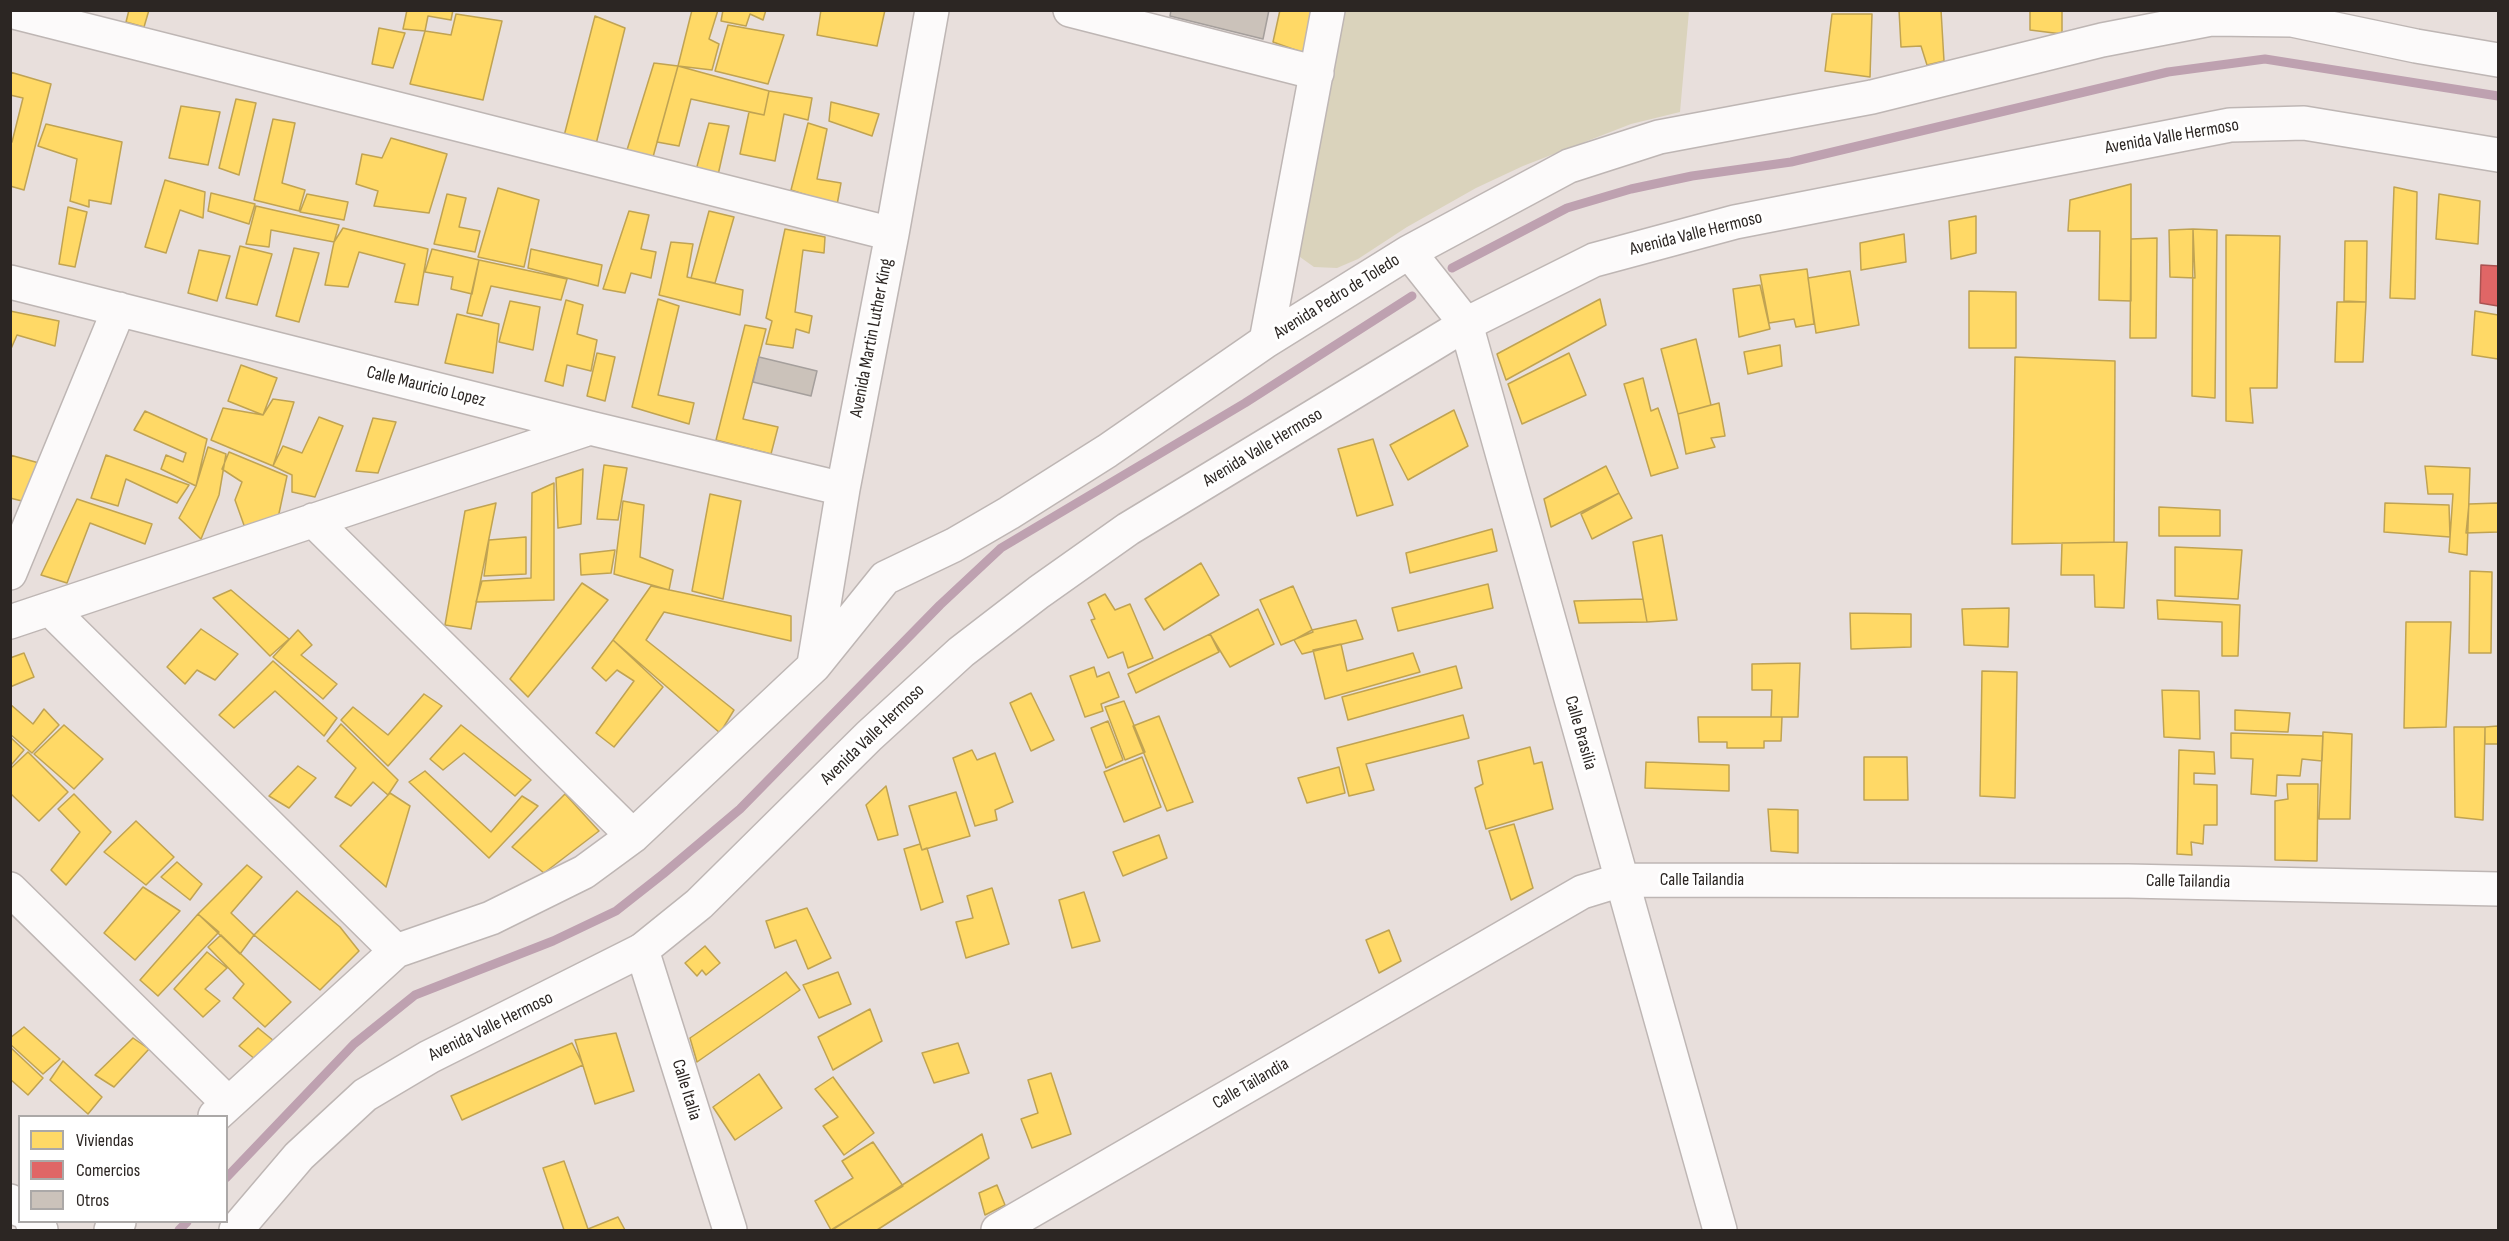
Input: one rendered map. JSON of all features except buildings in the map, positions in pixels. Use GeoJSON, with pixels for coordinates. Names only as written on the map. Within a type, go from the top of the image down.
{"type":"FeatureCollection","features":[{"type":"Feature","properties":{"kind":"street","name":"Avenida Martin Luther King"},"geometry":{"type":"LineString","coordinates":[[814,666],[843,489],[932,10]]}},
{"type":"Feature","properties":{"kind":"street"},"geometry":{"type":"LineString","coordinates":[[1070,10],[1317,73]]}},
{"type":"Feature","properties":{"kind":"street"},"geometry":{"type":"LineString","coordinates":[[10,889],[221,1109],[396,951],[491,918],[584,872],[633,836],[814,666],[885,578],[954,545],[1018,507],[1107,451],[1266,341],[1328,10]]}},
{"type":"Feature","properties":{"kind":"street"},"geometry":{"type":"LineString","coordinates":[[10,11],[892,234]]}},
{"type":"Feature","properties":{"kind":"street"},"geometry":{"type":"LineString","coordinates":[[1409,252],[1569,166],[1659,137],[1872,97],[2102,40],[2211,19],[2292,20],[2416,46],[2499,60]]}},
{"type":"Feature","properties":{"kind":"street","name":"Avenida Valle Hermoso"},"geometry":{"type":"LineString","coordinates":[[236,1230],[298,1156],[365,1095],[429,1057],[642,950],[699,904],[869,736],[961,652],[1039,592],[1128,530],[1466,324],[1594,260],[1735,222],[2230,124],[2304,123],[2499,155]]}},
{"type":"Feature","properties":{"kind":"street","name":"Calle Brasilia"},"geometry":{"type":"LineString","coordinates":[[1409,252],[1466,324],[1720,1230]]}},
{"type":"Feature","properties":{"kind":"street","name":"Avenida Pedro de Toledo"},"geometry":{"type":"LineString","coordinates":[[1266,341],[1409,252]]}},
{"type":"Feature","properties":{"kind":"street","name":"Calle Mauricio Lopez"},"geometry":{"type":"LineString","coordinates":[[10,282],[590,428],[843,489]]}},
{"type":"Feature","properties":{"kind":"street"},"geometry":{"type":"LineString","coordinates":[[10,573],[119,309]]}},
{"type":"Feature","properties":{"kind":"street"},"geometry":{"type":"LineString","coordinates":[[10,622],[590,428]]}},
{"type":"Feature","properties":{"kind":"street"},"geometry":{"type":"LineString","coordinates":[[313,520],[633,836]]}},
{"type":"Feature","properties":{"kind":"street"},"geometry":{"type":"LineString","coordinates":[[51,610],[396,951]]}},
{"type":"Feature","properties":{"kind":"street","name":"Calle Tailandia"},"geometry":{"type":"LineString","coordinates":[[998,1230],[1582,892],[1621,880],[2128,881],[2499,889]]}},
{"type":"Feature","properties":{"kind":"street","name":"Calle Italia"},"geometry":{"type":"LineString","coordinates":[[642,950],[730,1230]]}},
{"type":"Feature","properties":{"kind":"shaded area"},"geometry":{"type":"Polygon","coordinates":[[[1333,11],[1689,11],[1680,112],[1631,124],[1523,166],[1476,188],[1407,227],[1358,259],[1337,268],[1314,267],[1300,257],[1292,243],[1333,11]]]}},
{"type":"Feature","properties":{"kind":"waterway"},"geometry":{"type":"LineString","coordinates":[[1452,268],[1567,208],[1631,189],[1692,176],[1791,162],[2168,72],[2265,59],[2498,96]]}},
{"type":"Feature","properties":{"kind":"waterway"},"geometry":{"type":"LineString","coordinates":[[228,1176],[354,1044],[415,995],[553,941],[616,911],[663,874],[740,809],[940,605],[1001,548],[1245,403],[1412,296]]}},
{"type":"Feature","properties":{"kind":"waterway"},"geometry":{"type":"LineString","coordinates":[[179,1230],[186,1223]]}}]}
